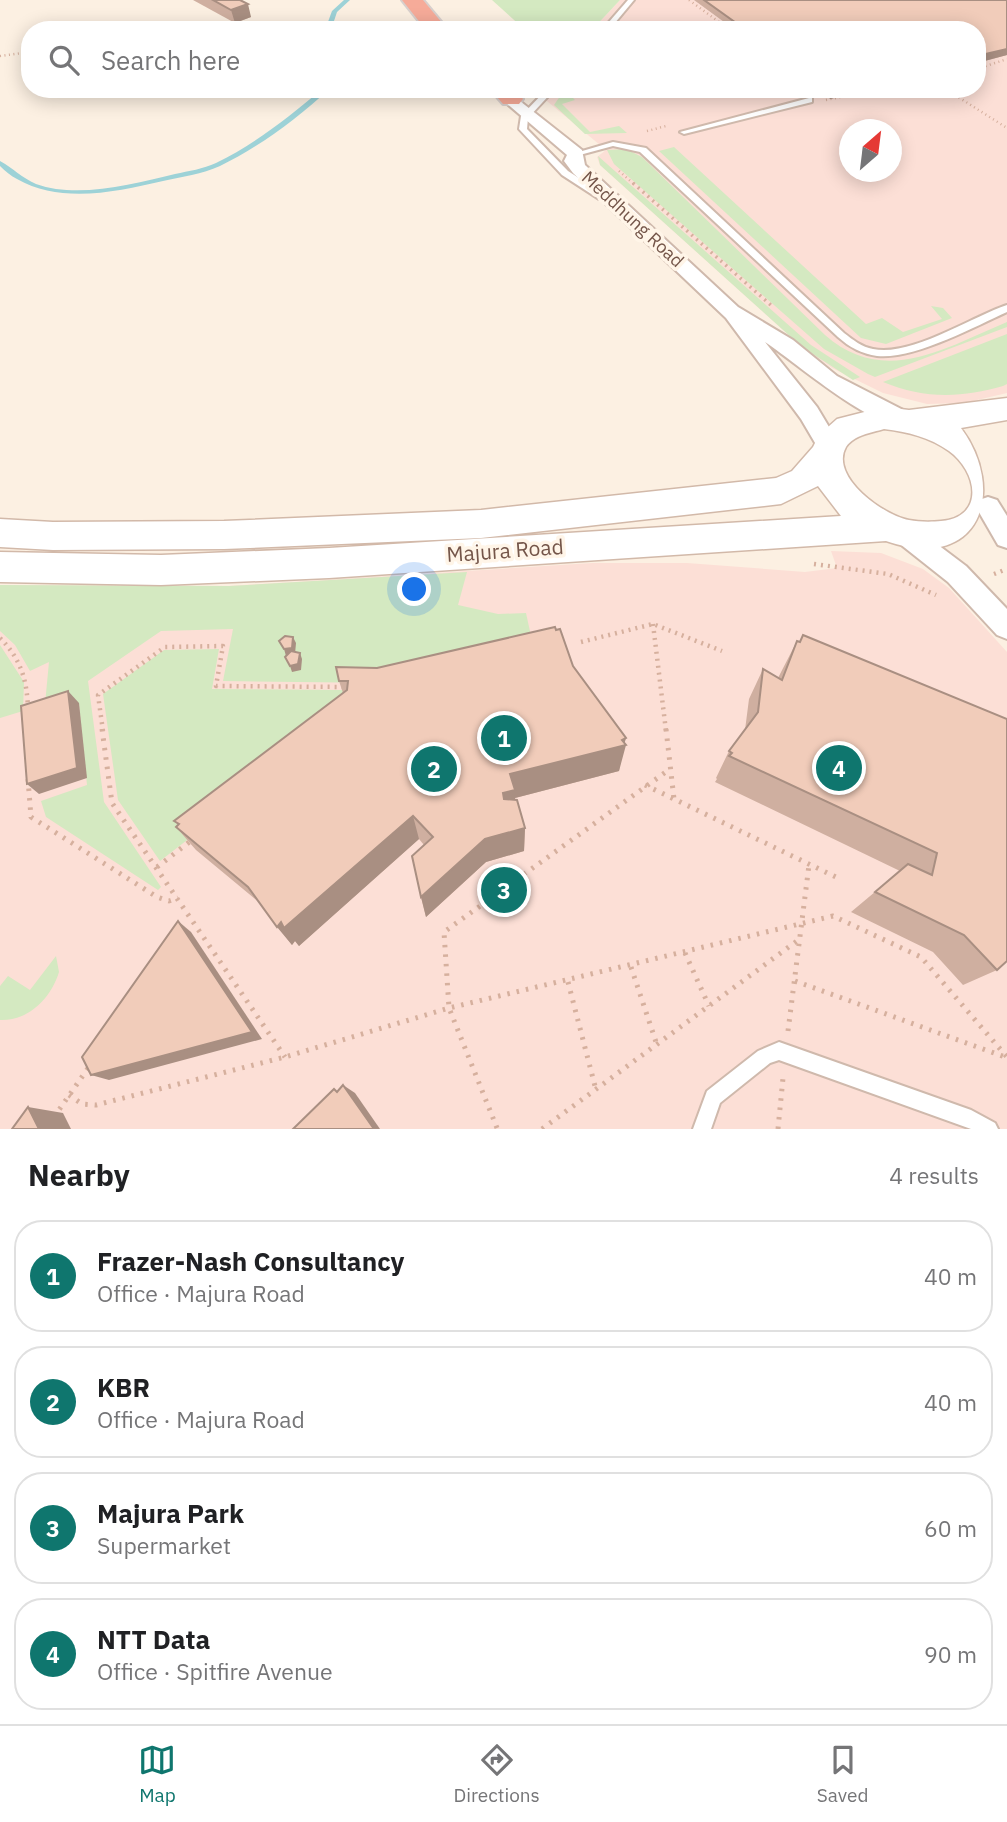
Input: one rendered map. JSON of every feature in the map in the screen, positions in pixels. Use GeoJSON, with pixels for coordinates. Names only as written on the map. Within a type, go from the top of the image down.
{"type":"FeatureCollection","features":[{"type":"Feature","properties":{"kind":"highway"},"geometry":{"type":"LineString","coordinates":[[412,0],[430,21]]}},
{"type":"Feature","properties":{"kind":"main road"},"geometry":{"type":"LineString","coordinates":[[903,419],[941,431],[970,451],[988,476],[995,499],[976,523],[957,533],[932,537],[894,530],[866,518],[838,494],[830,480],[828,450],[835,438],[855,423],[884,418],[968,416],[1007,409]]}},
{"type":"Feature","properties":{"kind":"main road","name":"Majura Road"},"geometry":{"type":"LineString","coordinates":[[0,533],[53,536],[223,535],[481,524],[558,517],[781,491],[804,480],[828,450]]}},
{"type":"Feature","properties":{"kind":"main road","name":"Majura Road"},"geometry":{"type":"LineString","coordinates":[[0,567],[147,570],[329,563],[894,530]]}},
{"type":"Feature","properties":{"kind":"street","name":"Meddhung Road"},"geometry":{"type":"LineString","coordinates":[[514,100],[576,154],[573,159],[576,166],[731,312],[785,345],[829,381],[903,419]]}},
{"type":"Feature","properties":{"kind":"street","name":"Meddhung Road"},"geometry":{"type":"LineString","coordinates":[[731,312],[757,350],[812,415],[828,450]]}},
{"type":"Feature","properties":{"kind":"street"},"geometry":{"type":"LineString","coordinates":[[995,499],[1007,538]]}},
{"type":"Feature","properties":{"kind":"street"},"geometry":{"type":"LineString","coordinates":[[894,530],[957,574],[1007,627]]}},
{"type":"Feature","properties":{"kind":"lane"},"geometry":{"type":"LineString","coordinates":[[613,21],[631,0]]}},
{"type":"Feature","properties":{"kind":"lane"},"geometry":{"type":"LineString","coordinates":[[544,125],[538,110],[545,98]]}},
{"type":"Feature","properties":{"kind":"lane"},"geometry":{"type":"LineString","coordinates":[[514,100],[522,126],[534,143],[565,173],[623,210]]}},
{"type":"Feature","properties":{"kind":"lane"},"geometry":{"type":"LineString","coordinates":[[684,132],[808,100]]}},
{"type":"Feature","properties":{"kind":"lane"},"geometry":{"type":"LineString","coordinates":[[576,154],[617,144],[646,152],[841,335],[866,350],[881,353],[901,350],[1007,308]]}},
{"type":"Feature","properties":{"kind":"lane"},"geometry":{"type":"LineString","coordinates":[[702,1129],[713,1097],[769,1054],[786,1053],[971,1119],[989,1129]]}},
{"type":"Feature","properties":{"kind":"path"},"geometry":{"type":"LineString","coordinates":[[689,0],[718,21]]}},
{"type":"Feature","properties":{"kind":"path"},"geometry":{"type":"LineString","coordinates":[[0,56],[21,52]]}},
{"type":"Feature","properties":{"kind":"path"},"geometry":{"type":"LineString","coordinates":[[986,66],[1007,59]]}},
{"type":"Feature","properties":{"kind":"path"},"geometry":{"type":"LineString","coordinates":[[823,98],[829,102],[844,98]]}},
{"type":"Feature","properties":{"kind":"path"},"geometry":{"type":"LineString","coordinates":[[960,98],[1007,128]]}},
{"type":"Feature","properties":{"kind":"path"},"geometry":{"type":"LineString","coordinates":[[819,565],[888,574],[925,592],[943,594]]}},
{"type":"Feature","properties":{"kind":"path"},"geometry":{"type":"LineString","coordinates":[[581,642],[653,624],[722,651]]}},
{"type":"Feature","properties":{"kind":"path"},"geometry":{"type":"LineString","coordinates":[[653,624],[674,799]]}},
{"type":"Feature","properties":{"kind":"path"},"geometry":{"type":"LineString","coordinates":[[0,638],[15,655],[26,675],[28,714]]}},
{"type":"Feature","properties":{"kind":"path"},"geometry":{"type":"LineString","coordinates":[[285,1057],[112,803],[98,695],[165,647],[223,646],[216,686],[354,687]]}},
{"type":"Feature","properties":{"kind":"path"},"geometry":{"type":"LineString","coordinates":[[497,1128],[449,1008],[444,932],[670,769]]}},
{"type":"Feature","properties":{"kind":"path"},"geometry":{"type":"LineString","coordinates":[[28,776],[31,817],[157,897],[169,901],[178,898]]}},
{"type":"Feature","properties":{"kind":"path"},"geometry":{"type":"LineString","coordinates":[[645,785],[840,879]]}},
{"type":"Feature","properties":{"kind":"path"},"geometry":{"type":"LineString","coordinates":[[157,867],[200,834]]}},
{"type":"Feature","properties":{"kind":"path"},"geometry":{"type":"LineString","coordinates":[[778,1129],[809,865]]}},
{"type":"Feature","properties":{"kind":"path"},"geometry":{"type":"LineString","coordinates":[[69,1096],[82,1104],[96,1105],[285,1057],[449,1008],[631,967],[833,916],[921,957],[1007,1057],[795,981]]}},
{"type":"Feature","properties":{"kind":"path"},"geometry":{"type":"LineString","coordinates":[[542,1129],[801,938]]}},
{"type":"Feature","properties":{"kind":"path"},"geometry":{"type":"LineString","coordinates":[[685,953],[709,1006]]}},
{"type":"Feature","properties":{"kind":"path"},"geometry":{"type":"LineString","coordinates":[[631,967],[657,1045]]}},
{"type":"Feature","properties":{"kind":"path"},"geometry":{"type":"LineString","coordinates":[[568,982],[596,1090]]}},
{"type":"Feature","properties":{"kind":"path"},"geometry":{"type":"LineString","coordinates":[[45,1129],[99,1053]]}},
{"type":"Feature","properties":{"kind":"shaded area"},"geometry":{"type":"Polygon","coordinates":[[[620,0],[1007,0],[1007,393],[964,403],[927,404],[883,393],[832,368],[802,347],[600,165],[597,157],[606,150],[543,98],[986,98],[986,21],[600,21],[620,0]]]}},
{"type":"Feature","properties":{"kind":"shaded area"},"geometry":{"type":"Polygon","coordinates":[[[831,551],[881,553],[923,569],[949,588],[1007,652],[1007,1129],[0,1129],[0,585],[229,586],[592,563],[687,563],[805,572],[837,568],[831,551]]]}},
{"type":"Feature","properties":{"kind":"green space"},"geometry":{"type":"Polygon","coordinates":[[[492,0],[620,0],[600,21],[515,21],[492,0]]]}},
{"type":"Feature","properties":{"kind":"green space"},"geometry":{"type":"Polygon","coordinates":[[[559,98],[573,98],[575,100],[562,104],[590,132],[619,126],[627,133],[585,134],[554,105],[559,98]]]}},
{"type":"Feature","properties":{"kind":"green space"},"geometry":{"type":"Polygon","coordinates":[[[674,147],[866,324],[882,318],[903,332],[942,319],[931,306],[943,308],[952,318],[886,344],[861,338],[659,151],[674,147]]]}},
{"type":"Feature","properties":{"kind":"green space"},"geometry":{"type":"Polygon","coordinates":[[[626,149],[642,157],[825,335],[847,350],[870,359],[892,361],[915,358],[1007,322],[1007,327],[875,377],[868,374],[824,349],[614,164],[607,150],[626,149]]]}},
{"type":"Feature","properties":{"kind":"green space"},"geometry":{"type":"Polygon","coordinates":[[[598,156],[811,345],[860,377],[853,380],[802,347],[600,165],[598,156]]]}},
{"type":"Feature","properties":{"kind":"green space"},"geometry":{"type":"Polygon","coordinates":[[[1007,334],[1007,384],[1003,386],[973,393],[943,395],[898,388],[883,382],[1007,334]]]}},
{"type":"Feature","properties":{"kind":"green space"},"geometry":{"type":"Polygon","coordinates":[[[467,572],[458,605],[498,614],[526,613],[533,645],[385,683],[223,681],[233,629],[161,631],[88,681],[104,802],[161,887],[158,890],[46,817],[41,801],[87,785],[79,704],[45,704],[49,662],[30,671],[15,645],[0,631],[0,585],[229,586],[467,572]]]}},
{"type":"Feature","properties":{"kind":"green space"},"geometry":{"type":"Polygon","coordinates":[[[0,645],[24,682],[23,711],[0,718],[0,645]]]}},
{"type":"Feature","properties":{"kind":"green space"},"geometry":{"type":"Polygon","coordinates":[[[219,649],[212,689],[346,690],[350,714],[160,861],[118,800],[103,694],[164,650],[219,649]]]}},
{"type":"Feature","properties":{"kind":"green space"},"geometry":{"type":"Polygon","coordinates":[[[56,956],[59,972],[44,999],[20,1017],[0,1020],[0,986],[8,976],[30,990],[56,956]]]}},
{"type":"Feature","properties":{"kind":"building"},"geometry":{"type":"Polygon","coordinates":[[[213,0],[240,0],[248,4],[231,10],[213,0]]]}},
{"type":"Feature","properties":{"kind":"building"},"geometry":{"type":"Polygon","coordinates":[[[704,0],[1007,0],[1007,49],[986,54],[986,21],[733,21],[704,0]]]}},
{"type":"Feature","properties":{"kind":"building"},"geometry":{"type":"Polygon","coordinates":[[[555,627],[556,630],[560,629],[573,666],[626,738],[622,740],[626,745],[510,774],[515,790],[503,793],[504,799],[517,800],[525,828],[485,839],[421,897],[412,856],[433,837],[413,816],[284,928],[281,922],[277,927],[248,887],[176,827],[179,824],[174,821],[347,690],[348,681],[339,681],[336,667],[377,668],[555,627]]]}},
{"type":"Feature","properties":{"kind":"building"},"geometry":{"type":"Polygon","coordinates":[[[803,635],[1007,719],[1007,961],[997,970],[964,935],[875,892],[908,864],[932,875],[937,853],[729,756],[732,753],[729,751],[758,712],[763,669],[782,680],[797,641],[800,642],[803,635]]]}},
{"type":"Feature","properties":{"kind":"building"},"geometry":{"type":"Polygon","coordinates":[[[285,636],[293,637],[292,648],[284,649],[279,641],[285,636]]]}},
{"type":"Feature","properties":{"kind":"building"},"geometry":{"type":"Polygon","coordinates":[[[291,651],[300,653],[298,664],[290,666],[285,657],[291,651]]]}},
{"type":"Feature","properties":{"kind":"building"},"geometry":{"type":"Polygon","coordinates":[[[68,691],[77,768],[27,784],[21,706],[68,691]]]}},
{"type":"Feature","properties":{"kind":"building"},"geometry":{"type":"Polygon","coordinates":[[[178,921],[252,1032],[91,1075],[82,1057],[178,921]]]}},
{"type":"Feature","properties":{"kind":"building"},"geometry":{"type":"Polygon","coordinates":[[[343,1085],[374,1129],[293,1129],[334,1089],[337,1092],[343,1085]]]}},
{"type":"Feature","properties":{"kind":"building"},"geometry":{"type":"Polygon","coordinates":[[[28,1107],[39,1129],[12,1129],[28,1107]]]}},
{"type":"Feature","properties":{"kind":"waterway"},"geometry":{"type":"LineString","coordinates":[[331,21],[335,11],[347,0]]}},
{"type":"Feature","properties":{"kind":"waterway"},"geometry":{"type":"LineString","coordinates":[[0,163],[17,177],[36,186],[57,191],[80,192],[126,187],[215,166],[259,141],[315,98]]}},
{"type":"Feature","properties":{"kind":"place","name":"Frazer-Nash Consultancy"},"geometry":{"type":"Point","coordinates":[504,738]}},
{"type":"Feature","properties":{"kind":"place","name":"NTT Data"},"geometry":{"type":"Point","coordinates":[839,768]}},
{"type":"Feature","properties":{"kind":"place","name":"KBR"},"geometry":{"type":"Point","coordinates":[434,769]}},
{"type":"Feature","properties":{"kind":"place","name":"Majura Park"},"geometry":{"type":"Point","coordinates":[504,890]}}]}
